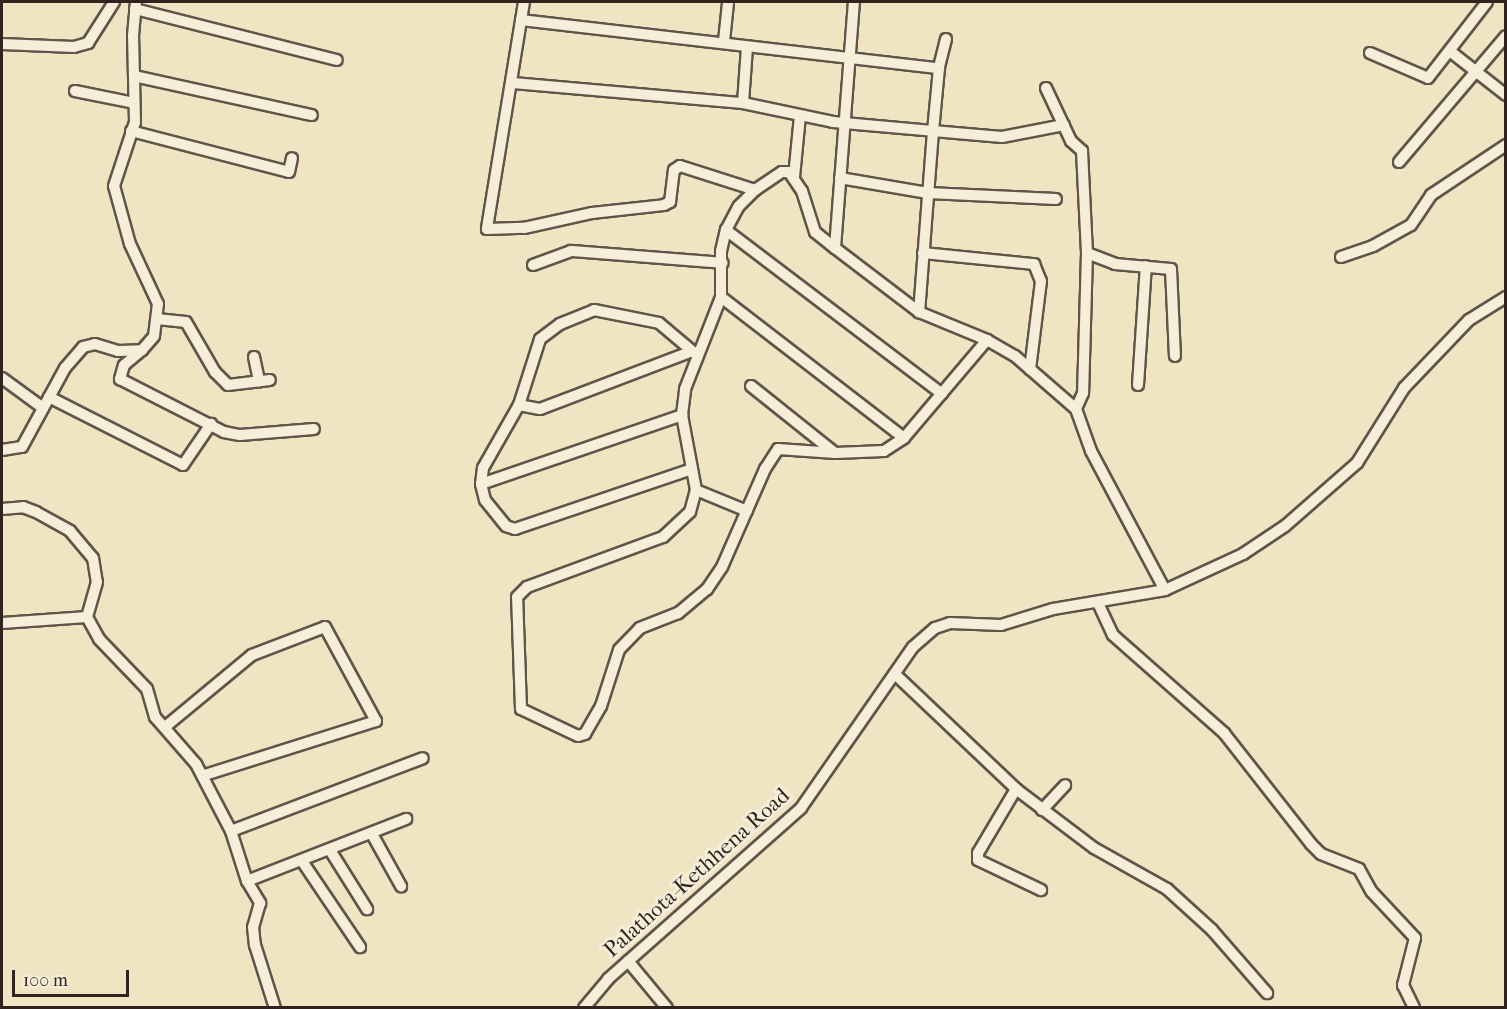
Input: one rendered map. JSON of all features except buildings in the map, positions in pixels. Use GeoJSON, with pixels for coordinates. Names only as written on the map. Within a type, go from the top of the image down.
{"type":"FeatureCollection","features":[{"type":"Feature","properties":{"kind":"street"},"geometry":{"type":"LineString","coordinates":[[2,44],[74,47],[88,43],[114,2]]}},
{"type":"Feature","properties":{"kind":"street"},"geometry":{"type":"LineString","coordinates":[[524,2],[513,83],[488,229],[524,228],[569,217],[664,205],[670,201],[674,170],[680,166],[754,189]]}},
{"type":"Feature","properties":{"kind":"street"},"geometry":{"type":"LineString","coordinates":[[724,41],[729,2]]}},
{"type":"Feature","properties":{"kind":"street"},"geometry":{"type":"LineString","coordinates":[[835,249],[854,2]]}},
{"type":"Feature","properties":{"kind":"street"},"geometry":{"type":"LineString","coordinates":[[1370,53],[1425,79],[1451,52],[1487,2]]}},
{"type":"Feature","properties":{"kind":"street"},"geometry":{"type":"LineString","coordinates":[[314,429],[240,435],[211,424],[120,379],[124,364],[142,350],[154,336],[158,304],[130,244],[114,186],[131,131],[134,103],[136,5],[337,60]]}},
{"type":"Feature","properties":{"kind":"street"},"geometry":{"type":"LineString","coordinates":[[521,20],[724,41],[747,47],[939,68]]}},
{"type":"Feature","properties":{"kind":"street"},"geometry":{"type":"LineString","coordinates":[[1399,162],[1473,72],[1506,36]]}},
{"type":"Feature","properties":{"kind":"street"},"geometry":{"type":"LineString","coordinates":[[919,312],[939,68],[946,39]]}},
{"type":"Feature","properties":{"kind":"street"},"geometry":{"type":"LineString","coordinates":[[743,103],[747,47]]}},
{"type":"Feature","properties":{"kind":"street"},"geometry":{"type":"LineString","coordinates":[[1451,52],[1473,72],[1506,95]]}},
{"type":"Feature","properties":{"kind":"street"},"geometry":{"type":"LineString","coordinates":[[134,76],[312,115]]}},
{"type":"Feature","properties":{"kind":"street"},"geometry":{"type":"LineString","coordinates":[[513,83],[743,103],[800,116],[933,131],[1002,136],[1064,125]]}},
{"type":"Feature","properties":{"kind":"street"},"geometry":{"type":"LineString","coordinates":[[1046,88],[1071,141],[1082,151],[1088,253],[1083,393],[1076,409]]}},
{"type":"Feature","properties":{"kind":"street"},"geometry":{"type":"LineString","coordinates":[[75,91],[134,103]]}},
{"type":"Feature","properties":{"kind":"street"},"geometry":{"type":"LineString","coordinates":[[800,116],[794,177],[815,232],[919,312],[987,340],[1030,369],[1076,409],[1091,452],[1165,590]]}},
{"type":"Feature","properties":{"kind":"street"},"geometry":{"type":"LineString","coordinates":[[131,131],[289,172],[292,158]]}},
{"type":"Feature","properties":{"kind":"street"},"geometry":{"type":"LineString","coordinates":[[1341,257],[1373,246],[1411,225],[1431,195],[1506,145]]}},
{"type":"Feature","properties":{"kind":"street"},"geometry":{"type":"LineString","coordinates":[[794,177],[782,172],[754,189],[739,206],[726,230],[721,250],[723,263],[721,297],[694,353],[685,389],[682,415],[696,490],[690,512],[663,537],[527,587],[517,597],[521,709],[578,736],[585,734],[601,706],[619,650],[640,628],[678,613],[707,589],[778,449],[835,453],[884,451],[904,438],[987,340]]}},
{"type":"Feature","properties":{"kind":"street"},"geometry":{"type":"LineString","coordinates":[[840,178],[928,193],[1056,199]]}},
{"type":"Feature","properties":{"kind":"street"},"geometry":{"type":"LineString","coordinates":[[726,230],[942,394]]}},
{"type":"Feature","properties":{"kind":"street"},"geometry":{"type":"LineString","coordinates":[[533,265],[571,251],[723,263]]}},
{"type":"Feature","properties":{"kind":"street"},"geometry":{"type":"LineString","coordinates":[[923,253],[1034,264],[1041,281],[1030,369]]}},
{"type":"Feature","properties":{"kind":"street"},"geometry":{"type":"LineString","coordinates":[[1088,253],[1115,264],[1171,269],[1175,356]]}},
{"type":"Feature","properties":{"kind":"street"},"geometry":{"type":"LineString","coordinates":[[1138,385],[1146,267]]}},
{"type":"Feature","properties":{"kind":"street"},"geometry":{"type":"LineString","coordinates":[[721,297],[904,438]]}},
{"type":"Feature","properties":{"kind":"street","name":"Palathota-Kethhena Road"},"geometry":{"type":"LineString","coordinates":[[584,1008],[628,962],[801,808],[896,675],[913,647],[935,628],[950,623],[1001,625],[1053,609],[1165,590],[1243,554],[1285,526],[1357,463],[1404,388],[1469,320],[1506,297]]}},
{"type":"Feature","properties":{"kind":"street"},"geometry":{"type":"LineString","coordinates":[[692,469],[515,529],[506,526],[485,500],[481,484],[483,468],[519,405],[540,339],[560,324],[594,310],[658,323],[694,353]]}},
{"type":"Feature","properties":{"kind":"street"},"geometry":{"type":"LineString","coordinates":[[157,319],[186,321],[215,372],[228,385],[265,381],[254,357]]}},
{"type":"Feature","properties":{"kind":"street"},"geometry":{"type":"LineString","coordinates":[[2,450],[22,447],[65,368],[83,347],[94,344],[118,351],[142,350]]}},
{"type":"Feature","properties":{"kind":"street"},"geometry":{"type":"LineString","coordinates":[[519,405],[540,409],[694,353]]}},
{"type":"Feature","properties":{"kind":"street"},"geometry":{"type":"LineString","coordinates":[[2,378],[43,408]]}},
{"type":"Feature","properties":{"kind":"street"},"geometry":{"type":"LineString","coordinates":[[751,386],[835,453]]}},
{"type":"Feature","properties":{"kind":"street"},"geometry":{"type":"LineString","coordinates":[[49,398],[183,465],[211,424]]}},
{"type":"Feature","properties":{"kind":"street"},"geometry":{"type":"LineString","coordinates":[[481,484],[682,415]]}},
{"type":"Feature","properties":{"kind":"street"},"geometry":{"type":"LineString","coordinates":[[696,490],[747,511]]}},
{"type":"Feature","properties":{"kind":"street"},"geometry":{"type":"LineString","coordinates":[[2,510],[23,507],[36,512],[70,531],[84,544],[96,571],[87,617],[99,639],[147,689],[155,717],[202,776],[231,831],[247,881],[260,903],[253,927],[255,945],[275,1008]]}},
{"type":"Feature","properties":{"kind":"street"},"geometry":{"type":"LineString","coordinates":[[1098,603],[1113,635],[1224,733],[1311,844],[1321,854],[1359,869],[1372,892],[1415,938],[1404,985],[1414,1008]]}},
{"type":"Feature","properties":{"kind":"street"},"geometry":{"type":"LineString","coordinates":[[2,623],[87,617]]}},
{"type":"Feature","properties":{"kind":"street"},"geometry":{"type":"LineString","coordinates":[[165,727],[252,655],[325,627],[376,721],[202,776]]}},
{"type":"Feature","properties":{"kind":"street"},"geometry":{"type":"LineString","coordinates":[[896,675],[1016,789],[1042,810],[1094,848],[1167,888],[1212,930],[1267,993]]}},
{"type":"Feature","properties":{"kind":"street"},"geometry":{"type":"LineString","coordinates":[[231,831],[423,758]]}},
{"type":"Feature","properties":{"kind":"street"},"geometry":{"type":"LineString","coordinates":[[1042,810],[1065,785]]}},
{"type":"Feature","properties":{"kind":"street"},"geometry":{"type":"LineString","coordinates":[[1016,789],[978,853],[978,860],[1041,890]]}},
{"type":"Feature","properties":{"kind":"street"},"geometry":{"type":"LineString","coordinates":[[247,881],[406,819]]}},
{"type":"Feature","properties":{"kind":"street"},"geometry":{"type":"LineString","coordinates":[[372,834],[401,886]]}},
{"type":"Feature","properties":{"kind":"street"},"geometry":{"type":"LineString","coordinates":[[330,850],[367,909]]}},
{"type":"Feature","properties":{"kind":"street"},"geometry":{"type":"LineString","coordinates":[[302,861],[360,947]]}},
{"type":"Feature","properties":{"kind":"street"},"geometry":{"type":"LineString","coordinates":[[628,962],[667,1008]]}}]}
